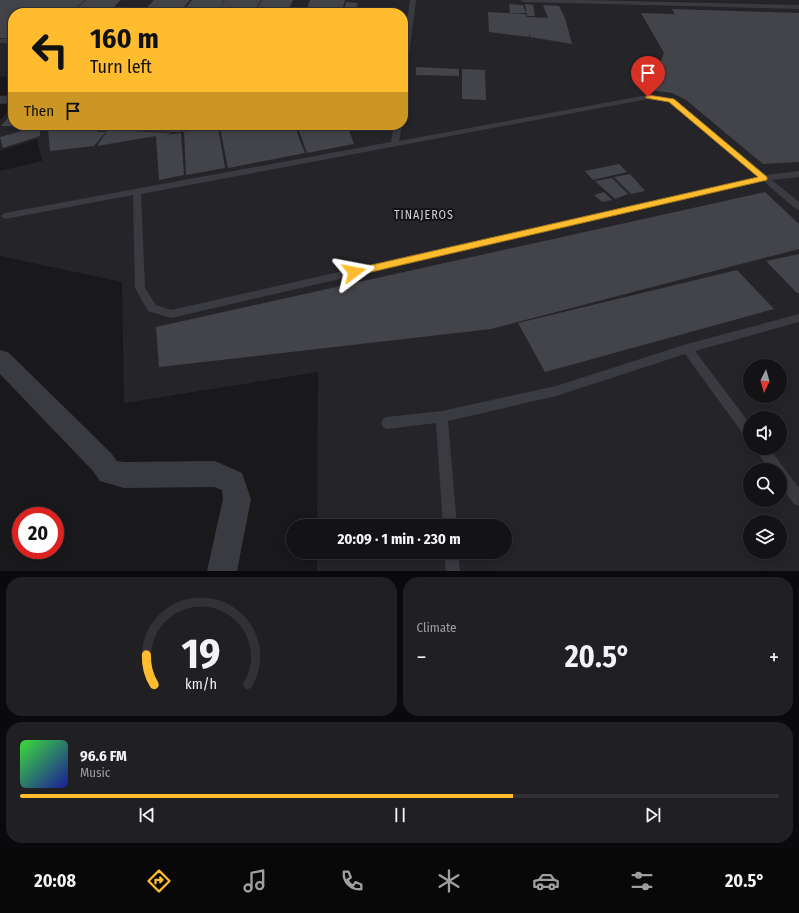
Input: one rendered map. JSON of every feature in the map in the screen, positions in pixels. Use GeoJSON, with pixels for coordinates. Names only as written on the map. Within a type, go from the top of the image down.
{"type":"FeatureCollection","features":[{"type":"Feature","properties":{"kind":"street"},"geometry":{"type":"LineString","coordinates":[[0,359],[102,462],[109,472],[124,475],[215,474],[233,482],[237,499],[222,571]]}},
{"type":"Feature","properties":{"kind":"lane"},"geometry":{"type":"LineString","coordinates":[[408,31],[413,0]]}},
{"type":"Feature","properties":{"kind":"lane"},"geometry":{"type":"LineString","coordinates":[[523,0],[799,7]]}},
{"type":"Feature","properties":{"kind":"lane"},"geometry":{"type":"LineString","coordinates":[[5,216],[137,193],[648,97],[671,100],[799,208]]}},
{"type":"Feature","properties":{"kind":"lane"},"geometry":{"type":"LineString","coordinates":[[395,144],[397,130]]}},
{"type":"Feature","properties":{"kind":"lane"},"geometry":{"type":"LineString","coordinates":[[137,193],[140,288],[152,308],[171,314],[764,178],[799,174]]}},
{"type":"Feature","properties":{"kind":"lane"},"geometry":{"type":"LineString","coordinates":[[387,424],[442,417],[556,391],[687,349],[799,318]]}},
{"type":"Feature","properties":{"kind":"lane"},"geometry":{"type":"LineString","coordinates":[[687,349],[743,425]]}},
{"type":"Feature","properties":{"kind":"lane"},"geometry":{"type":"LineString","coordinates":[[442,417],[449,519]]}},
{"type":"Feature","properties":{"kind":"lane"},"geometry":{"type":"LineString","coordinates":[[787,483],[799,499]]}},
{"type":"Feature","properties":{"kind":"lane"},"geometry":{"type":"LineString","coordinates":[[452,559],[453,571]]}},
{"type":"Feature","properties":{"kind":"shaded area"},"geometry":{"type":"Polygon","coordinates":[[[0,0],[799,0],[799,571],[317,571],[317,559],[512,559],[512,519],[317,519],[318,372],[124,403],[122,282],[0,256],[0,171],[42,161],[37,139],[0,151],[0,120],[8,111],[8,130],[408,130],[408,8],[8,8],[8,76],[0,77],[0,0]]]}},
{"type":"Feature","properties":{"kind":"building"},"geometry":{"type":"Polygon","coordinates":[[[0,0],[85,0],[76,8],[8,8],[8,39],[0,38],[0,0]]]}},
{"type":"Feature","properties":{"kind":"building"},"geometry":{"type":"Polygon","coordinates":[[[86,0],[121,0],[113,8],[77,8],[86,0]]]}},
{"type":"Feature","properties":{"kind":"building"},"geometry":{"type":"Polygon","coordinates":[[[154,0],[190,0],[183,8],[147,8],[154,0]]]}},
{"type":"Feature","properties":{"kind":"building"},"geometry":{"type":"Polygon","coordinates":[[[192,0],[224,0],[219,8],[185,8],[192,0]]]}},
{"type":"Feature","properties":{"kind":"building"},"geometry":{"type":"Polygon","coordinates":[[[225,0],[261,0],[256,8],[219,8],[225,0]]]}},
{"type":"Feature","properties":{"kind":"building"},"geometry":{"type":"Polygon","coordinates":[[[262,0],[293,0],[289,8],[257,8],[262,0]]]}},
{"type":"Feature","properties":{"kind":"building"},"geometry":{"type":"Polygon","coordinates":[[[310,0],[345,0],[343,8],[307,8],[310,0]]]}},
{"type":"Feature","properties":{"kind":"building"},"geometry":{"type":"Polygon","coordinates":[[[346,2],[358,3],[356,8],[344,8],[346,2]]]}},
{"type":"Feature","properties":{"kind":"building"},"geometry":{"type":"Polygon","coordinates":[[[509,4],[523,5],[526,13],[510,13],[509,4]]]}},
{"type":"Feature","properties":{"kind":"building"},"geometry":{"type":"Polygon","coordinates":[[[525,4],[533,5],[535,16],[527,16],[525,4]]]}},
{"type":"Feature","properties":{"kind":"building"},"geometry":{"type":"Polygon","coordinates":[[[543,5],[559,6],[565,18],[572,44],[530,37],[529,32],[529,37],[489,32],[488,12],[525,14],[527,17],[548,18],[543,5]]]}},
{"type":"Feature","properties":{"kind":"building"},"geometry":{"type":"Polygon","coordinates":[[[672,9],[799,13],[799,162],[763,164],[686,100],[672,93],[649,90],[664,53],[641,13],[675,14],[672,9]]]}},
{"type":"Feature","properties":{"kind":"building"},"geometry":{"type":"Polygon","coordinates":[[[416,67],[459,69],[459,76],[416,75],[416,67]]]}},
{"type":"Feature","properties":{"kind":"building"},"geometry":{"type":"Polygon","coordinates":[[[462,69],[485,70],[486,100],[462,99],[462,69]]]}},
{"type":"Feature","properties":{"kind":"building"},"geometry":{"type":"Polygon","coordinates":[[[8,118],[8,126],[1,126],[8,118]]]}},
{"type":"Feature","properties":{"kind":"building"},"geometry":{"type":"Polygon","coordinates":[[[25,130],[40,130],[40,136],[3,148],[0,137],[25,130]]]}},
{"type":"Feature","properties":{"kind":"building"},"geometry":{"type":"Polygon","coordinates":[[[48,130],[98,130],[97,132],[106,132],[94,146],[50,151],[48,130]]]}},
{"type":"Feature","properties":{"kind":"building"},"geometry":{"type":"Polygon","coordinates":[[[108,130],[171,133],[166,135],[181,133],[184,175],[159,180],[156,136],[97,146],[108,130]]]}},
{"type":"Feature","properties":{"kind":"building"},"geometry":{"type":"Polygon","coordinates":[[[129,130],[181,130],[180,132],[129,130]]]}},
{"type":"Feature","properties":{"kind":"building"},"geometry":{"type":"Polygon","coordinates":[[[183,130],[194,130],[182,132],[183,130]]]}},
{"type":"Feature","properties":{"kind":"building"},"geometry":{"type":"Polygon","coordinates":[[[198,130],[219,130],[225,168],[186,175],[184,132],[198,130]]]}},
{"type":"Feature","properties":{"kind":"building"},"geometry":{"type":"Polygon","coordinates":[[[220,130],[296,130],[305,153],[228,168],[220,130]]]}},
{"type":"Feature","properties":{"kind":"building"},"geometry":{"type":"Polygon","coordinates":[[[299,130],[349,130],[354,144],[307,153],[299,130]]]}},
{"type":"Feature","properties":{"kind":"building"},"geometry":{"type":"Polygon","coordinates":[[[619,164],[627,172],[593,180],[585,171],[619,164]]]}},
{"type":"Feature","properties":{"kind":"building"},"geometry":{"type":"Polygon","coordinates":[[[630,174],[645,191],[631,194],[614,177],[630,174]]]}},
{"type":"Feature","properties":{"kind":"building"},"geometry":{"type":"Polygon","coordinates":[[[612,178],[628,194],[615,199],[595,181],[612,178]]]}},
{"type":"Feature","properties":{"kind":"building"},"geometry":{"type":"Polygon","coordinates":[[[604,192],[612,200],[602,202],[594,195],[604,192]]]}},
{"type":"Feature","properties":{"kind":"building"},"geometry":{"type":"Polygon","coordinates":[[[765,192],[799,224],[799,249],[491,329],[159,367],[156,327],[765,192]]]}},
{"type":"Feature","properties":{"kind":"building"},"geometry":{"type":"Polygon","coordinates":[[[799,254],[799,293],[797,293],[766,261],[799,254]]]}},
{"type":"Feature","properties":{"kind":"building"},"geometry":{"type":"Polygon","coordinates":[[[737,270],[774,309],[545,372],[518,323],[737,270]]]}},
{"type":"Feature","properties":{"kind":"district","name":"TINAJEROS"},"geometry":{"type":"Point","coordinates":[424,215]}},
{"type":"Feature","properties":{"kind":"route"},"geometry":{"type":"LineString","coordinates":[[354,272],[764,178],[671,100],[648,97]]}}]}
